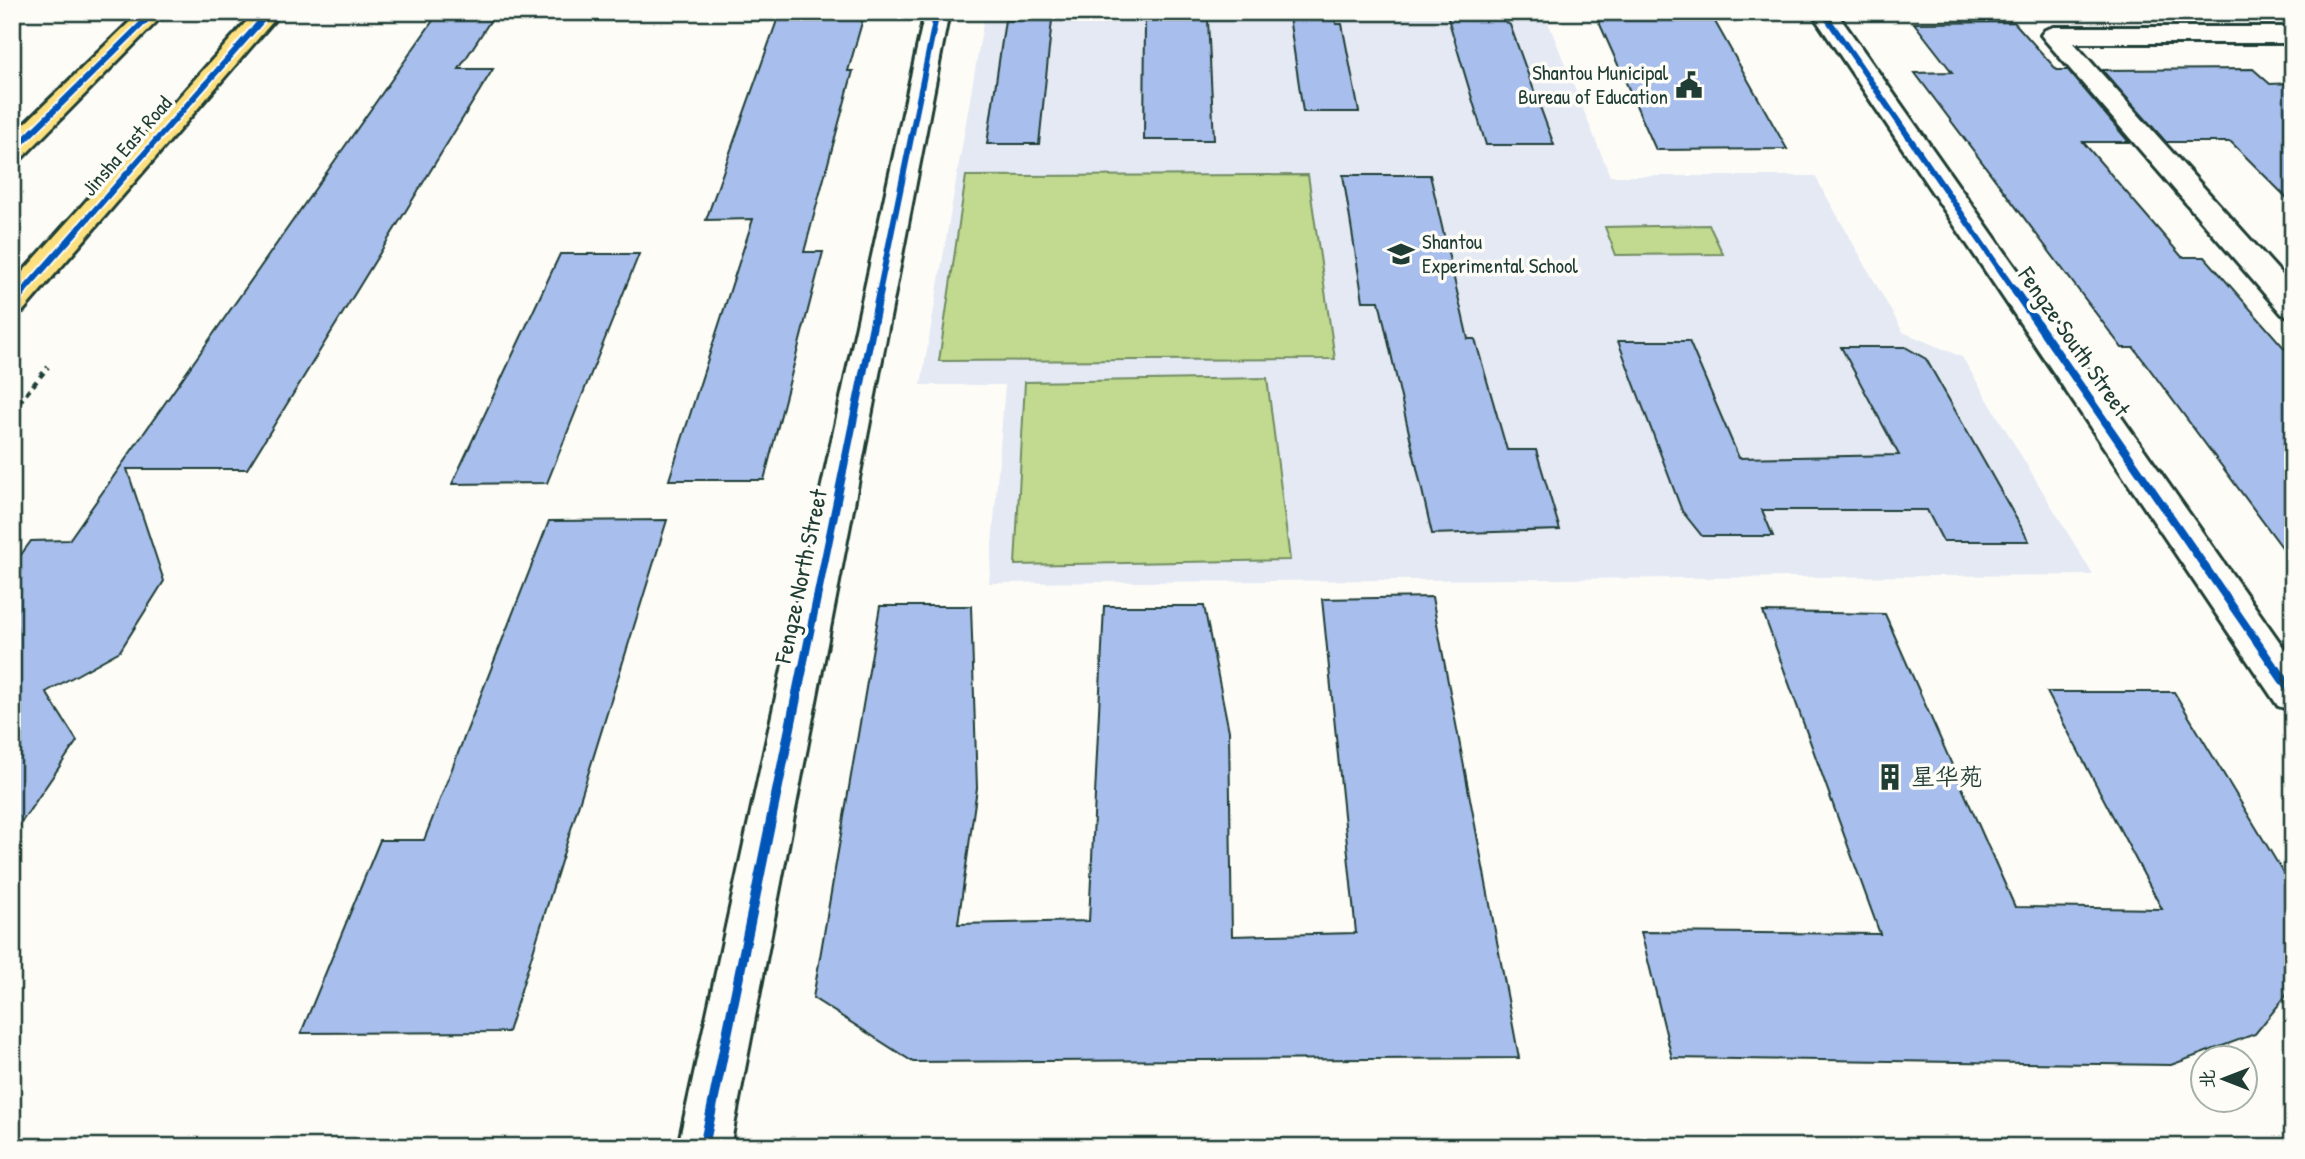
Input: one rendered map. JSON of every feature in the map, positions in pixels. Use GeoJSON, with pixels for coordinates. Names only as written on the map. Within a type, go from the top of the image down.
{"type":"FeatureCollection","features":[{"type":"Feature","properties":{"kind":"main road"},"geometry":{"type":"LineString","coordinates":[[14,148],[154,12]]}},
{"type":"Feature","properties":{"kind":"main road","name":"Jinsha East Road"},"geometry":{"type":"LineString","coordinates":[[12,303],[269,12]]}},
{"type":"Feature","properties":{"kind":"street","name":"Fengze North Street"},"geometry":{"type":"LineString","coordinates":[[704,1147],[937,12]]}},
{"type":"Feature","properties":{"kind":"street","name":"Fengze South Street"},"geometry":{"type":"LineString","coordinates":[[1823,12],[2293,694]]}},
{"type":"Feature","properties":{"kind":"street"},"geometry":{"type":"LineString","coordinates":[[2286,32],[2054,35],[2293,307]]}},
{"type":"Feature","properties":{"kind":"path"},"geometry":{"type":"LineString","coordinates":[[12,411],[48,367]]}},
{"type":"Feature","properties":{"kind":"shaded area","name":"Shantou Experimental School"},"geometry":{"type":"Polygon","coordinates":[[[985,12],[1544,12],[1610,176],[1815,176],[1903,332],[1962,357],[2093,575],[989,583],[1005,385],[921,385],[985,12]]]}},
{"type":"Feature","properties":{"kind":"green space"},"geometry":{"type":"Polygon","coordinates":[[[1308,175],[1335,359],[939,361],[966,176],[1308,175]]]}},
{"type":"Feature","properties":{"kind":"green space"},"geometry":{"type":"Polygon","coordinates":[[[1709,225],[1723,254],[1616,255],[1605,227],[1709,225]]]}},
{"type":"Feature","properties":{"kind":"green space"},"geometry":{"type":"Polygon","coordinates":[[[1267,378],[1290,560],[1015,565],[1025,382],[1267,378]]]}},
{"type":"Feature","properties":{"kind":"building"},"geometry":{"type":"Polygon","coordinates":[[[439,12],[496,12],[459,69],[493,69],[247,469],[127,469],[164,581],[120,651],[46,692],[77,741],[12,836],[12,567],[31,541],[69,540],[439,12]]]}},
{"type":"Feature","properties":{"kind":"building"},"geometry":{"type":"Polygon","coordinates":[[[780,12],[865,12],[848,71],[853,71],[804,252],[823,252],[764,480],[669,480],[753,219],[706,220],[780,12]]]}},
{"type":"Feature","properties":{"kind":"building"},"geometry":{"type":"Polygon","coordinates":[[[1447,15],[1495,15],[1510,25],[1554,145],[1486,145],[1447,15]]]}},
{"type":"Feature","properties":{"kind":"building"},"geometry":{"type":"Polygon","coordinates":[[[1289,17],[1335,17],[1336,24],[1342,24],[1359,112],[1303,112],[1289,17]]]}},
{"type":"Feature","properties":{"kind":"building"},"geometry":{"type":"Polygon","coordinates":[[[1005,20],[1052,20],[1039,144],[987,144],[1005,20]]]}},
{"type":"Feature","properties":{"kind":"building"},"geometry":{"type":"Polygon","coordinates":[[[1145,20],[1208,20],[1214,140],[1144,140],[1145,20]]]}},
{"type":"Feature","properties":{"kind":"building","name":"Shantou Municipal Bureau of Education"},"geometry":{"type":"Polygon","coordinates":[[[1598,20],[1714,20],[1787,149],[1656,150],[1598,20]]]}},
{"type":"Feature","properties":{"kind":"building"},"geometry":{"type":"Polygon","coordinates":[[[2014,22],[2057,70],[2068,70],[2129,142],[2083,142],[2182,257],[2205,257],[2293,358],[2293,562],[2134,348],[2122,348],[1915,73],[1952,72],[1914,23],[2014,22]]]}},
{"type":"Feature","properties":{"kind":"building"},"geometry":{"type":"Polygon","coordinates":[[[2253,69],[2270,84],[2293,83],[2293,204],[2231,142],[2166,142],[2102,70],[2253,69]]]}},
{"type":"Feature","properties":{"kind":"building"},"geometry":{"type":"Polygon","coordinates":[[[1343,175],[1430,175],[1468,339],[1475,339],[1507,450],[1536,450],[1560,530],[1432,534],[1379,301],[1363,301],[1343,175]]]}},
{"type":"Feature","properties":{"kind":"building"},"geometry":{"type":"Polygon","coordinates":[[[560,254],[639,254],[547,483],[452,484],[560,254]]]}},
{"type":"Feature","properties":{"kind":"building"},"geometry":{"type":"Polygon","coordinates":[[[1618,341],[1689,341],[1739,458],[1899,455],[1841,347],[1905,347],[1926,359],[2029,541],[1943,541],[1927,510],[1762,510],[1773,536],[1702,536],[1682,511],[1618,341]]]}},
{"type":"Feature","properties":{"kind":"building"},"geometry":{"type":"Polygon","coordinates":[[[667,520],[508,1032],[301,1033],[380,840],[424,840],[549,521],[667,520]]]}},
{"type":"Feature","properties":{"kind":"building"},"geometry":{"type":"Polygon","coordinates":[[[1432,597],[1519,1058],[913,1062],[813,998],[880,606],[971,606],[977,788],[958,924],[1089,921],[1104,606],[1204,606],[1229,731],[1232,936],[1356,933],[1322,599],[1432,597]]]}},
{"type":"Feature","properties":{"kind":"building","name":"星华苑"},"geometry":{"type":"Polygon","coordinates":[[[1763,612],[1885,614],[2015,907],[2162,909],[2047,692],[2174,692],[2289,882],[2293,901],[2293,973],[2289,992],[2255,1034],[2228,1044],[2190,1044],[2190,1058],[2171,1065],[1672,1058],[1641,932],[1880,934],[1763,612]]]}},
{"type":"Feature","properties":{"kind":"cycle path"},"geometry":{"type":"LineString","coordinates":[[12,152],[154,12]]}},
{"type":"Feature","properties":{"kind":"cycle path"},"geometry":{"type":"LineString","coordinates":[[12,304],[269,12]]}},
{"type":"Feature","properties":{"kind":"cycle path"},"geometry":{"type":"LineString","coordinates":[[704,1147],[937,12]]}},
{"type":"Feature","properties":{"kind":"cycle path"},"geometry":{"type":"LineString","coordinates":[[1823,12],[2293,694]]}},
{"type":"Feature","properties":{"kind":"place","name":"Shantou Municipal Bureau of Education"},"geometry":{"type":"Point","coordinates":[1689,85]}},
{"type":"Feature","properties":{"kind":"place","name":"Shantou Experimental School"},"geometry":{"type":"Point","coordinates":[1401,254]}},
{"type":"Feature","properties":{"kind":"place","name":"星华苑"},"geometry":{"type":"Point","coordinates":[1890,777]}}]}
